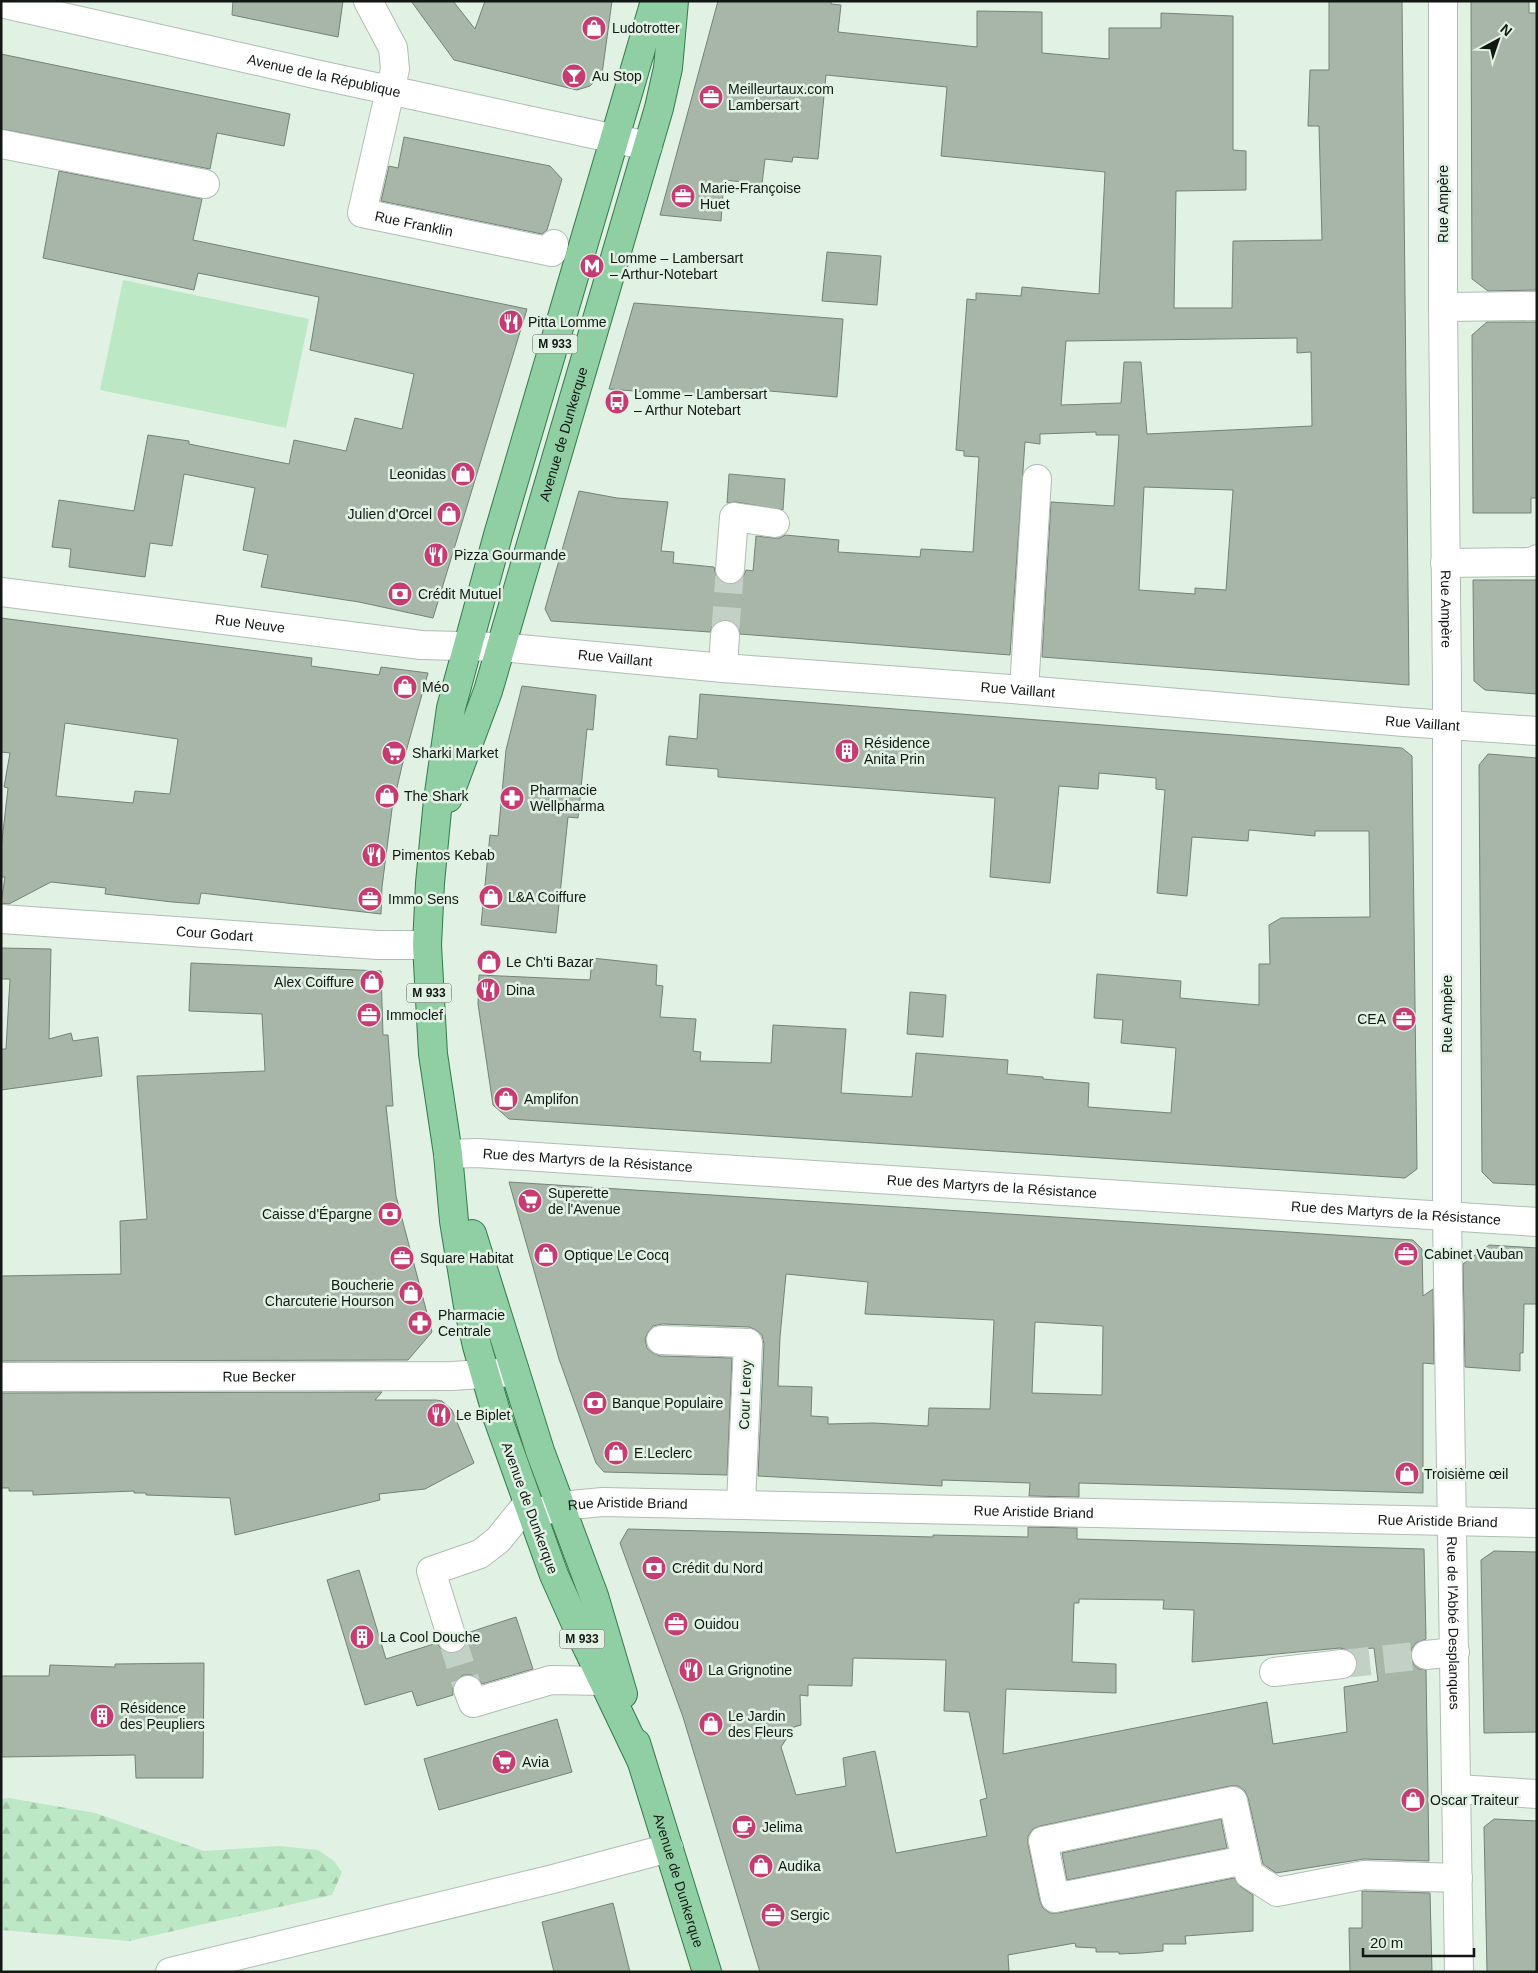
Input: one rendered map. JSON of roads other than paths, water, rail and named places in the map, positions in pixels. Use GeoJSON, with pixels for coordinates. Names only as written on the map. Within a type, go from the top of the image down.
{"type":"FeatureCollection","features":[{"type":"Feature","properties":{"kind":"main road","name":"Avenue de Dunkerque"},"geometry":{"type":"LineString","coordinates":[[640,1760],[554,1575],[498,1419],[485,1374],[468,1306],[454,1221],[448,1154],[434,1054],[427,945],[430,884],[445,744],[451,708],[498,535],[616,139],[655,1]]}},
{"type":"Feature","properties":{"kind":"main road","name":"Avenue de Dunkerque"},"geometry":{"type":"LineString","coordinates":[[436,830],[476,725],[648,146],[668,68],[674,1]]}},
{"type":"Feature","properties":{"kind":"main road","name":"Avenue de Dunkerque"},"geometry":{"type":"LineString","coordinates":[[448,1154],[540,1452],[594,1596],[640,1760],[707,1972]]}},
{"type":"Feature","properties":{"kind":"street"},"geometry":{"type":"LineString","coordinates":[[368,1],[393,48],[395,69],[390,90]]}},
{"type":"Feature","properties":{"kind":"street","name":"Rue Ampère"},"geometry":{"type":"LineString","coordinates":[[1442,1],[1447,1216]]}},
{"type":"Feature","properties":{"kind":"street","name":"Avenue de la République"},"geometry":{"type":"LineString","coordinates":[[1,2],[648,146]]}},
{"type":"Feature","properties":{"kind":"street","name":"Rue Franklin"},"geometry":{"type":"LineString","coordinates":[[390,90],[362,213],[552,252],[554,244]]}},
{"type":"Feature","properties":{"kind":"street"},"geometry":{"type":"LineString","coordinates":[[1,144],[205,184]]}},
{"type":"Feature","properties":{"kind":"street"},"geometry":{"type":"LineString","coordinates":[[1443,307],[1537,306]]}},
{"type":"Feature","properties":{"kind":"street"},"geometry":{"type":"LineString","coordinates":[[1024,690],[1037,479]]}},
{"type":"Feature","properties":{"kind":"street"},"geometry":{"type":"LineString","coordinates":[[730,569],[734,517],[775,523]]}},
{"type":"Feature","properties":{"kind":"street"},"geometry":{"type":"LineString","coordinates":[[1445,563],[1533,562],[1537,559]]}},
{"type":"Feature","properties":{"kind":"street","name":"Rue Neuve"},"geometry":{"type":"LineString","coordinates":[[1,592],[421,645],[500,647]]}},
{"type":"Feature","properties":{"kind":"street"},"geometry":{"type":"LineString","coordinates":[[723,668],[725,635]]}},
{"type":"Feature","properties":{"kind":"street","name":"Rue Vaillant"},"geometry":{"type":"LineString","coordinates":[[500,647],[723,668],[1537,731]]}},
{"type":"Feature","properties":{"kind":"street","name":"Cour Godart"},"geometry":{"type":"LineString","coordinates":[[1,919],[378,945],[427,945]]}},
{"type":"Feature","properties":{"kind":"street","name":"Rue des Martyrs de la Résistance"},"geometry":{"type":"LineString","coordinates":[[448,1154],[477,1153],[1537,1222]]}},
{"type":"Feature","properties":{"kind":"street","name":"Rue de l'Abbé Desplanques"},"geometry":{"type":"LineString","coordinates":[[1447,1216],[1459,1972]]}},
{"type":"Feature","properties":{"kind":"street","name":"Cour Leroy"},"geometry":{"type":"LineString","coordinates":[[662,1340],[748,1343],[741,1504]]}},
{"type":"Feature","properties":{"kind":"street","name":"Rue Becker"},"geometry":{"type":"LineString","coordinates":[[1,1378],[452,1376],[515,1372]]}},
{"type":"Feature","properties":{"kind":"street","name":"Rue Aristide Briand"},"geometry":{"type":"LineString","coordinates":[[530,1509],[604,1502],[1537,1522]]}},
{"type":"Feature","properties":{"kind":"street"},"geometry":{"type":"LineString","coordinates":[[452,1638],[430,1571],[480,1554],[498,1540],[530,1509]]}},
{"type":"Feature","properties":{"kind":"street"},"geometry":{"type":"LineString","coordinates":[[1426,1655],[1455,1652]]}},
{"type":"Feature","properties":{"kind":"street"},"geometry":{"type":"LineString","coordinates":[[1274,1672],[1342,1664]]}},
{"type":"Feature","properties":{"kind":"street"},"geometry":{"type":"LineString","coordinates":[[468,1690],[473,1703],[551,1680],[603,1681]]}},
{"type":"Feature","properties":{"kind":"street"},"geometry":{"type":"LineString","coordinates":[[1457,1789],[1537,1794]]}},
{"type":"Feature","properties":{"kind":"street"},"geometry":{"type":"LineString","coordinates":[[1246,1860],[1055,1898],[1043,1841],[1233,1801],[1246,1860],[1249,1874],[1277,1892],[1364,1875],[1458,1878]]}},
{"type":"Feature","properties":{"kind":"street"},"geometry":{"type":"LineString","coordinates":[[170,1972],[544,1882],[669,1848]]}},
{"type":"Feature","properties":{"kind":"tunnel"},"geometry":{"type":"LineString","coordinates":[[725,635],[730,569]]}},
{"type":"Feature","properties":{"kind":"tunnel"},"geometry":{"type":"LineString","coordinates":[[452,1638],[468,1690]]}},
{"type":"Feature","properties":{"kind":"tunnel"},"geometry":{"type":"LineString","coordinates":[[1342,1664],[1426,1655]]}},
{"type":"Feature","properties":{"kind":"place","name":"Ludotrotter"},"geometry":{"type":"Point","coordinates":[594,28]}},
{"type":"Feature","properties":{"kind":"place","name":"Au Stop"},"geometry":{"type":"Point","coordinates":[574,76]}},
{"type":"Feature","properties":{"kind":"place","name":"Meilleurtaux.com Lambersart"},"geometry":{"type":"Point","coordinates":[711,97]}},
{"type":"Feature","properties":{"kind":"place","name":"Marie-Françoise Huet"},"geometry":{"type":"Point","coordinates":[683,196]}},
{"type":"Feature","properties":{"kind":"place","name":"Lomme – Lambersart – Arthur-Notebart"},"geometry":{"type":"Point","coordinates":[592,266]}},
{"type":"Feature","properties":{"kind":"place","name":"Pitta Lomme"},"geometry":{"type":"Point","coordinates":[511,322]}},
{"type":"Feature","properties":{"kind":"place","name":"Lomme – Lambersart – Arthur Notebart"},"geometry":{"type":"Point","coordinates":[617,402]}},
{"type":"Feature","properties":{"kind":"place","name":"Leonidas"},"geometry":{"type":"Point","coordinates":[463,474]}},
{"type":"Feature","properties":{"kind":"place","name":"Julien d'Orcel"},"geometry":{"type":"Point","coordinates":[449,514]}},
{"type":"Feature","properties":{"kind":"place","name":"Pizza Gourmande"},"geometry":{"type":"Point","coordinates":[436,555]}},
{"type":"Feature","properties":{"kind":"place","name":"Crédit Mutuel"},"geometry":{"type":"Point","coordinates":[400,594]}},
{"type":"Feature","properties":{"kind":"place","name":"Méo"},"geometry":{"type":"Point","coordinates":[405,687]}},
{"type":"Feature","properties":{"kind":"place","name":"Résidence Anita Prin"},"geometry":{"type":"Point","coordinates":[847,751]}},
{"type":"Feature","properties":{"kind":"place","name":"Sharki Market"},"geometry":{"type":"Point","coordinates":[394,753]}},
{"type":"Feature","properties":{"kind":"place","name":"The Shark"},"geometry":{"type":"Point","coordinates":[387,796]}},
{"type":"Feature","properties":{"kind":"place","name":"Pharmacie Wellpharma"},"geometry":{"type":"Point","coordinates":[512,798]}},
{"type":"Feature","properties":{"kind":"place","name":"Pimentos Kebab"},"geometry":{"type":"Point","coordinates":[374,855]}},
{"type":"Feature","properties":{"kind":"place","name":"L&A Coiffure"},"geometry":{"type":"Point","coordinates":[491,897]}},
{"type":"Feature","properties":{"kind":"place","name":"Immo Sens"},"geometry":{"type":"Point","coordinates":[370,899]}},
{"type":"Feature","properties":{"kind":"place","name":"Le Ch'ti Bazar"},"geometry":{"type":"Point","coordinates":[489,962]}},
{"type":"Feature","properties":{"kind":"place","name":"Alex Coiffure"},"geometry":{"type":"Point","coordinates":[372,982]}},
{"type":"Feature","properties":{"kind":"place","name":"Dina"},"geometry":{"type":"Point","coordinates":[488,990]}},
{"type":"Feature","properties":{"kind":"place","name":"Immoclef"},"geometry":{"type":"Point","coordinates":[369,1015]}},
{"type":"Feature","properties":{"kind":"place","name":"CEA"},"geometry":{"type":"Point","coordinates":[1404,1019]}},
{"type":"Feature","properties":{"kind":"place","name":"Amplifon"},"geometry":{"type":"Point","coordinates":[506,1099]}},
{"type":"Feature","properties":{"kind":"place","name":"Superette de l'Avenue"},"geometry":{"type":"Point","coordinates":[530,1201]}},
{"type":"Feature","properties":{"kind":"place","name":"Caisse d'Épargne"},"geometry":{"type":"Point","coordinates":[390,1214]}},
{"type":"Feature","properties":{"kind":"place","name":"Cabinet Vauban"},"geometry":{"type":"Point","coordinates":[1406,1254]}},
{"type":"Feature","properties":{"kind":"place","name":"Optique Le Cocq"},"geometry":{"type":"Point","coordinates":[546,1255]}},
{"type":"Feature","properties":{"kind":"place","name":"Square Habitat"},"geometry":{"type":"Point","coordinates":[402,1258]}},
{"type":"Feature","properties":{"kind":"place","name":"Boucherie Charcuterie Hourson"},"geometry":{"type":"Point","coordinates":[411,1293]}},
{"type":"Feature","properties":{"kind":"place","name":"Pharmacie Centrale"},"geometry":{"type":"Point","coordinates":[420,1323]}},
{"type":"Feature","properties":{"kind":"place","name":"Banque Populaire"},"geometry":{"type":"Point","coordinates":[595,1403]}},
{"type":"Feature","properties":{"kind":"place","name":"Le Biplet"},"geometry":{"type":"Point","coordinates":[439,1415]}},
{"type":"Feature","properties":{"kind":"place","name":"E.Leclerc"},"geometry":{"type":"Point","coordinates":[616,1453]}},
{"type":"Feature","properties":{"kind":"place","name":"Troisième œil"},"geometry":{"type":"Point","coordinates":[1407,1474]}},
{"type":"Feature","properties":{"kind":"place","name":"Crédit du Nord"},"geometry":{"type":"Point","coordinates":[654,1568]}},
{"type":"Feature","properties":{"kind":"place","name":"Ouidou"},"geometry":{"type":"Point","coordinates":[676,1624]}},
{"type":"Feature","properties":{"kind":"place","name":"La Cool Douche"},"geometry":{"type":"Point","coordinates":[362,1637]}},
{"type":"Feature","properties":{"kind":"place","name":"La Grignotine"},"geometry":{"type":"Point","coordinates":[691,1670]}},
{"type":"Feature","properties":{"kind":"place","name":"Résidence des Peupliers"},"geometry":{"type":"Point","coordinates":[102,1716]}},
{"type":"Feature","properties":{"kind":"place","name":"Le Jardin des Fleurs"},"geometry":{"type":"Point","coordinates":[711,1724]}},
{"type":"Feature","properties":{"kind":"place","name":"Avia"},"geometry":{"type":"Point","coordinates":[504,1762]}},
{"type":"Feature","properties":{"kind":"place","name":"Oscar Traiteur"},"geometry":{"type":"Point","coordinates":[1413,1800]}},
{"type":"Feature","properties":{"kind":"place","name":"Jelima"},"geometry":{"type":"Point","coordinates":[744,1827]}},
{"type":"Feature","properties":{"kind":"place","name":"Audika"},"geometry":{"type":"Point","coordinates":[761,1866]}},
{"type":"Feature","properties":{"kind":"place","name":"Sergic"},"geometry":{"type":"Point","coordinates":[773,1915]}}]}
